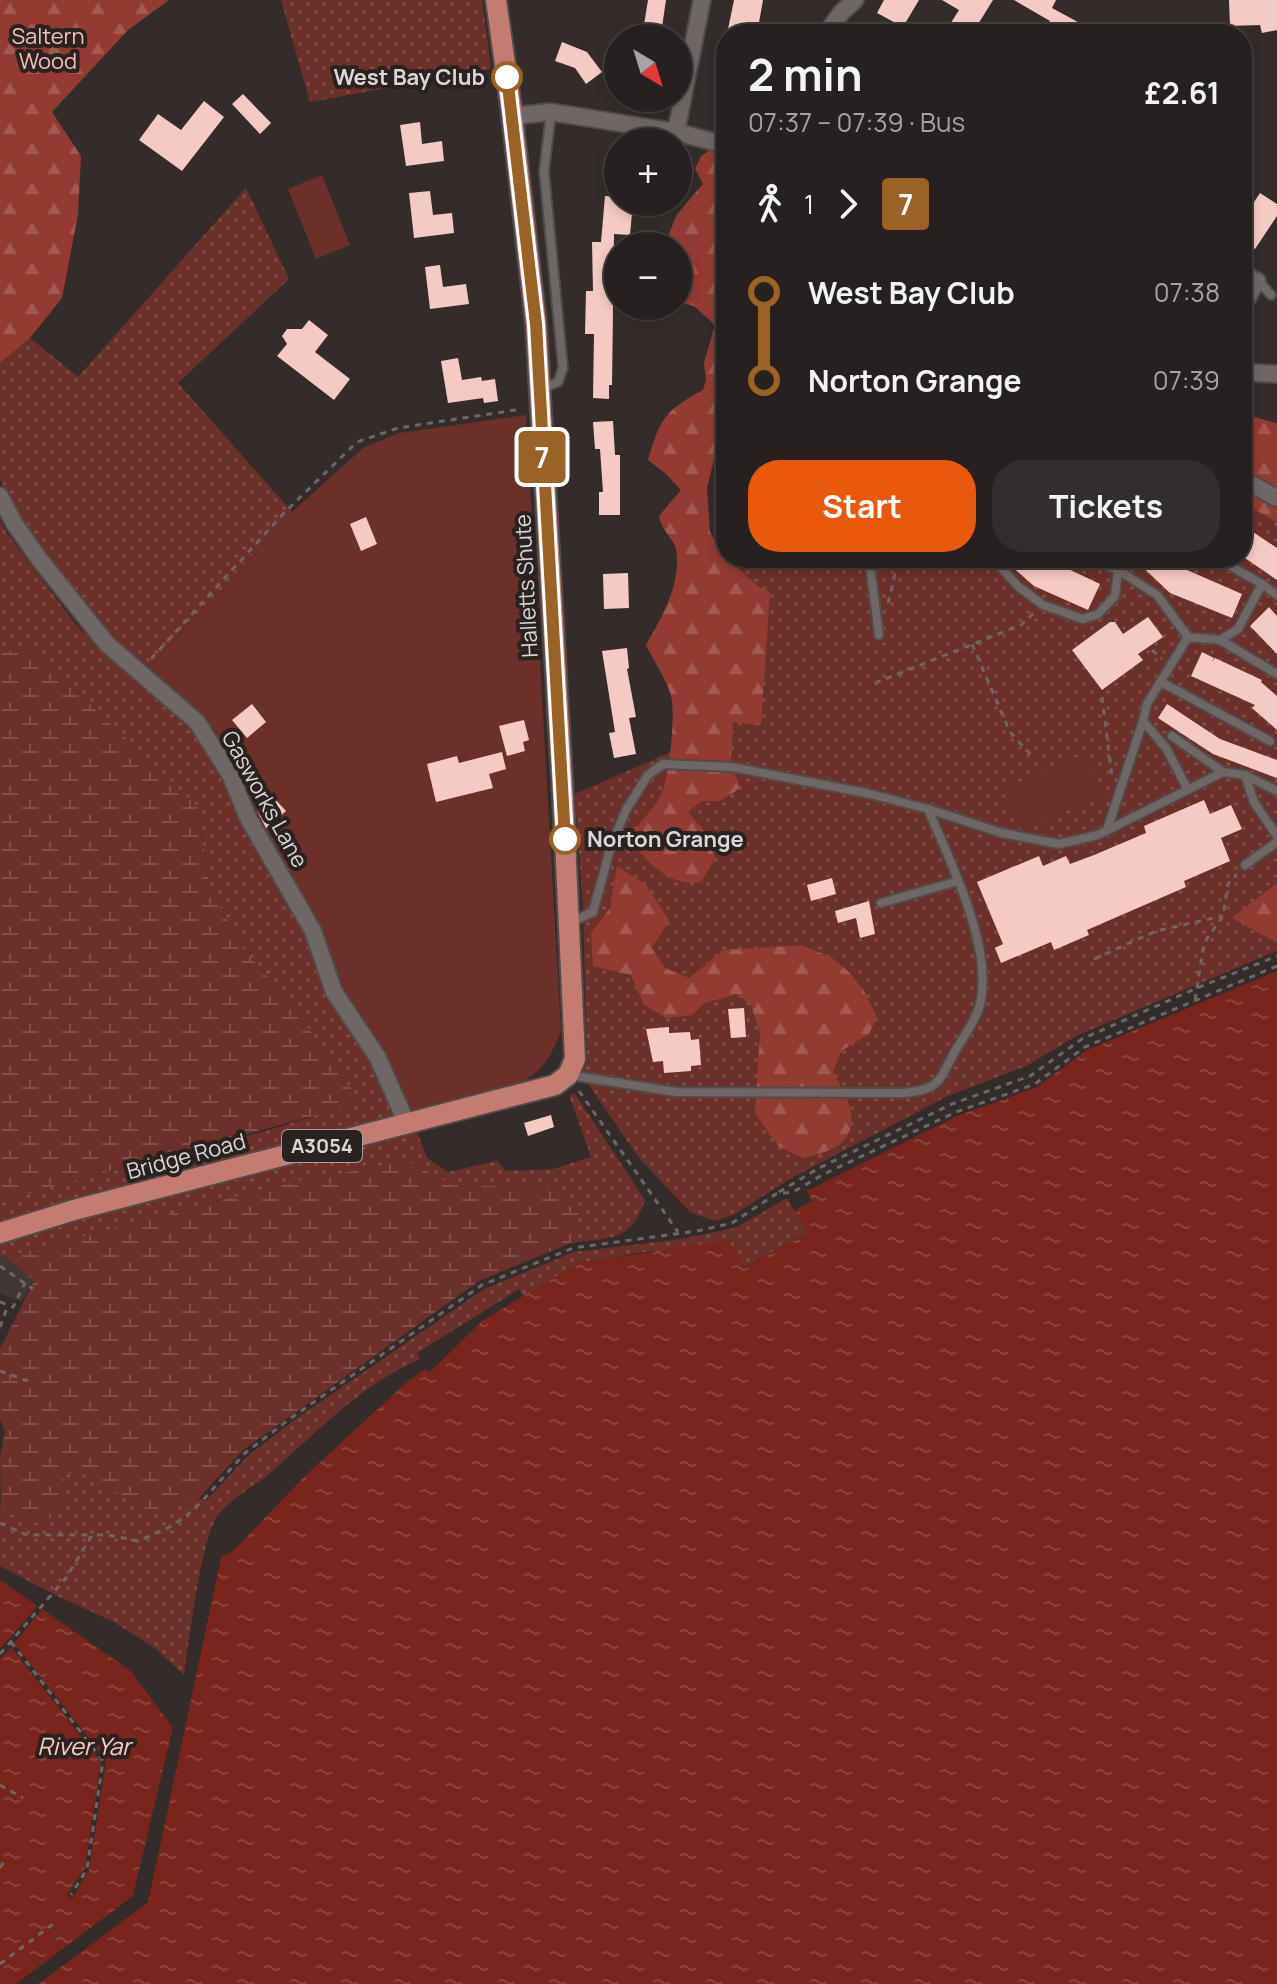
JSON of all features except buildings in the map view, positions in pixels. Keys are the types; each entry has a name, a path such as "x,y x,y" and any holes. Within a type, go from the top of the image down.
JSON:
{"main road":[{"name":"Halletts Shute","path":"496,0 536,324 575,1059 568,1075"},
{"name":"Bridge Road","path":"0,1233 74,1210 555,1085 568,1075"}],"street":[{"path":"677,128 702,0"},
{"path":"833,24 855,0"},
{"path":"512,116 551,112 651,128"},
{"path":"692,136 716,142"},
{"path":"1252,290 1257,281"},
{"path":"1252,373 1277,374"},
{"path":"1252,484 1277,498"},
{"name":"Gasworks Lane","path":"0,496 14,523 107,644 197,722 231,776 248,818 313,931 334,992 378,1058 407,1124"}],"lane":[{"path":"539,398 558,382 563,368 544,171 551,112"},
{"path":"1252,275 1271,295"},
{"path":"870,568 879,635"},
{"path":"1001,568 1019,587 1043,605 1083,619 1098,614 1115,596 1118,570"},
{"path":"1113,568 1157,595 1188,637 1220,640 1277,674"},
{"path":"1234,568 1277,595"},
{"path":"1220,640 1238,629 1262,584"},
{"path":"1107,831 1147,704 1188,637"},
{"path":"1161,682 1270,741"},
{"path":"1143,721 1166,748 1188,790"},
{"path":"1172,736 1223,772 1245,775 1277,791"},
{"path":"568,923 593,912 611,846 626,810 648,775 663,764 754,771 866,793 1002,833 1059,844 1107,831 1223,772"},
{"path":"1245,775 1254,802 1277,836"},
{"path":"568,1075 676,1092 903,1093 922,1092 937,1084 978,1010 984,980 969,908 928,809"},
{"path":"1245,865 1277,842"},
{"path":"881,903 958,881"}],"path":[{"path":"140,671 283,514 357,442 398,428 539,398"},
{"path":"887,605 895,574 901,568"},
{"path":"875,683 1021,625 1043,605"},
{"path":"972,644 1010,732 1031,755"},
{"path":"1102,697 1115,805"},
{"path":"1195,1000 1204,943 1223,916 1228,884 1245,865"},
{"path":"1094,959 1156,931 1223,916"},
{"path":"0,1523 27,1535 108,1535 138,1541 175,1523 203,1500 245,1453 482,1285 573,1248 732,1223 819,1168 952,1104 1030,1076 1082,1039 1277,956"},
{"path":"776,1194 793,1192 956,1112 1035,1084 1085,1047 1277,966"},
{"path":"568,1075 678,1233"},
{"path":"0,1266 33,1289"},
{"path":"0,1302 13,1307 25,1283"},
{"path":"0,1327 8,1305"},
{"path":"0,1371 28,1381"},
{"path":"0,1654 66,1578 92,1535"},
{"path":"11,1642 103,1761 87,1869 71,1895"},
{"path":"0,1785 23,1798"},
{"path":"0,1868 5,1860"},
{"path":"0,1964 53,1924"}],"shaded area":[{"path":"0,1254 34,1280 21,1302 0,1293"}],"green space":[{"name":"Saltern Wood","path":"0,0 169,0 128,30 52,112 81,156 78,214 62,298 30,338 0,363"},
{"path":"281,0 482,0 491,69 310,102"},
{"path":"716,146 716,452 707,488 710,532 716,543 716,568 738,568 759,587 770,592 761,725 733,722 731,762 740,788 720,801 702,801 688,812 705,832 715,858 701,882 690,883 662,872 631,842 636,829 664,787 672,731 671,696 646,645 669,599 676,574 676,549 659,516 681,490 648,460 665,418 679,404 703,390 706,380 704,363 715,325 692,306 692,232 670,232 676,216 692,216 692,197 703,184 695,169 701,156"},
{"path":"322,175 350,245 316,259 288,189"},
{"path":"246,188 289,279 178,383 292,512 148,669 113,640 46,555 20,519 0,479 0,363 30,338 78,377"},
{"path":"526,415 561,1031 546,1061 522,1082 412,1113 384,1055 339,989 253,816 225,752 203,716 148,669 292,512 363,448 399,433"},
{"path":"1252,416 1277,423 1277,522 1252,508"},
{"path":"1252,508 1277,522 1277,884 1233,918 1277,943 1277,951 1078,1035 1026,1066 948,1096 795,1176 733,1215 715,1221 691,1213 639,1158 580,1072 587,1058 583,908 575,794 714,733 730,568 1252,568"},
{"path":"0,520 77,626 189,726 209,756 225,781 241,824 306,935 326,993 372,1062 393,1117 0,1222 0,1203 360,1102 297,1013 239,943 210,888 197,806 34,651 0,650"},
{"path":"0,650 34,651 197,806 210,888 239,943 297,1013 361,1103 0,1203"},
{"path":"1085,753 1103,796 1021,831 1002,789"},
{"path":"617,866 646,885 669,920 652,948 665,968 689,978 724,950 801,945 831,957 863,989 877,1017 869,1034 841,1051 833,1072 847,1099 851,1118 851,1127 840,1144 803,1158 778,1146 755,1113 760,1033 751,1005 737,994 705,1003 692,1015 667,1018 644,1005 631,975 593,966 591,933 610,908"},
{"path":"1277,884 1277,943 1232,918"},
{"path":"575,1094 645,1200 633,1224 626,1231 608,1238 571,1243 581,1207 559,1188 454,1185 407,1161 288,1183 5,1257 0,1254 0,1242 77,1219 417,1132 427,1158 448,1172 497,1161 506,1171 553,1169 591,1157 569,1095"},
{"path":"407,1161 454,1185 559,1188 581,1207 571,1243 479,1281 243,1450 199,1498 154,1513 80,1473 67,1474 61,1486 62,1511 45,1521 24,1521 1,1507 0,1457 5,1432 0,1418 0,1349 34,1281 5,1257 288,1183"},
{"path":"787,1198 807,1233 743,1268 650,1251 578,1263 524,1297 519,1289 417,1353 420,1359 359,1395 218,1515 201,1566 184,1675 155,1648 112,1621 0,1566 0,1500 1,1507 62,1511 61,1486 66,1474 80,1472 154,1513 199,1498 205,1502 248,1456 293,1421 484,1289 574,1252 681,1239 735,1228"}],"water":[{"path":"1277,971 1277,1984 38,1984 148,1902 221,1557 234,1550 304,1477 408,1381 426,1369 429,1373 482,1321 578,1263 729,1240 744,1268 806,1234 795,1210 812,1201 807,1191 957,1116 1037,1087 1087,1050"},
{"name":"River Yar","path":"0,1580 131,1671 173,1728 133,1897 16,1984 0,1984"}],"pier":[{"path":"218,1554 221,1557 148,1902 34,1984 145,1900"},
{"path":"40,1603 45,1606 14,1643 106,1760 89,1870 72,1899 67,1895 85,1868 101,1762 11,1647 0,1659 0,1649"},
{"path":"174,1723 177,1729 136,1899 22,1984 16,1984 133,1896"}],"bus line":[{"name":"7","path":"507,77 536,324 565,839"}],"place":[{"name":"West Bay Club","path":"507,77"},
{"name":"Norton Grange","path":"565,839"}]}
